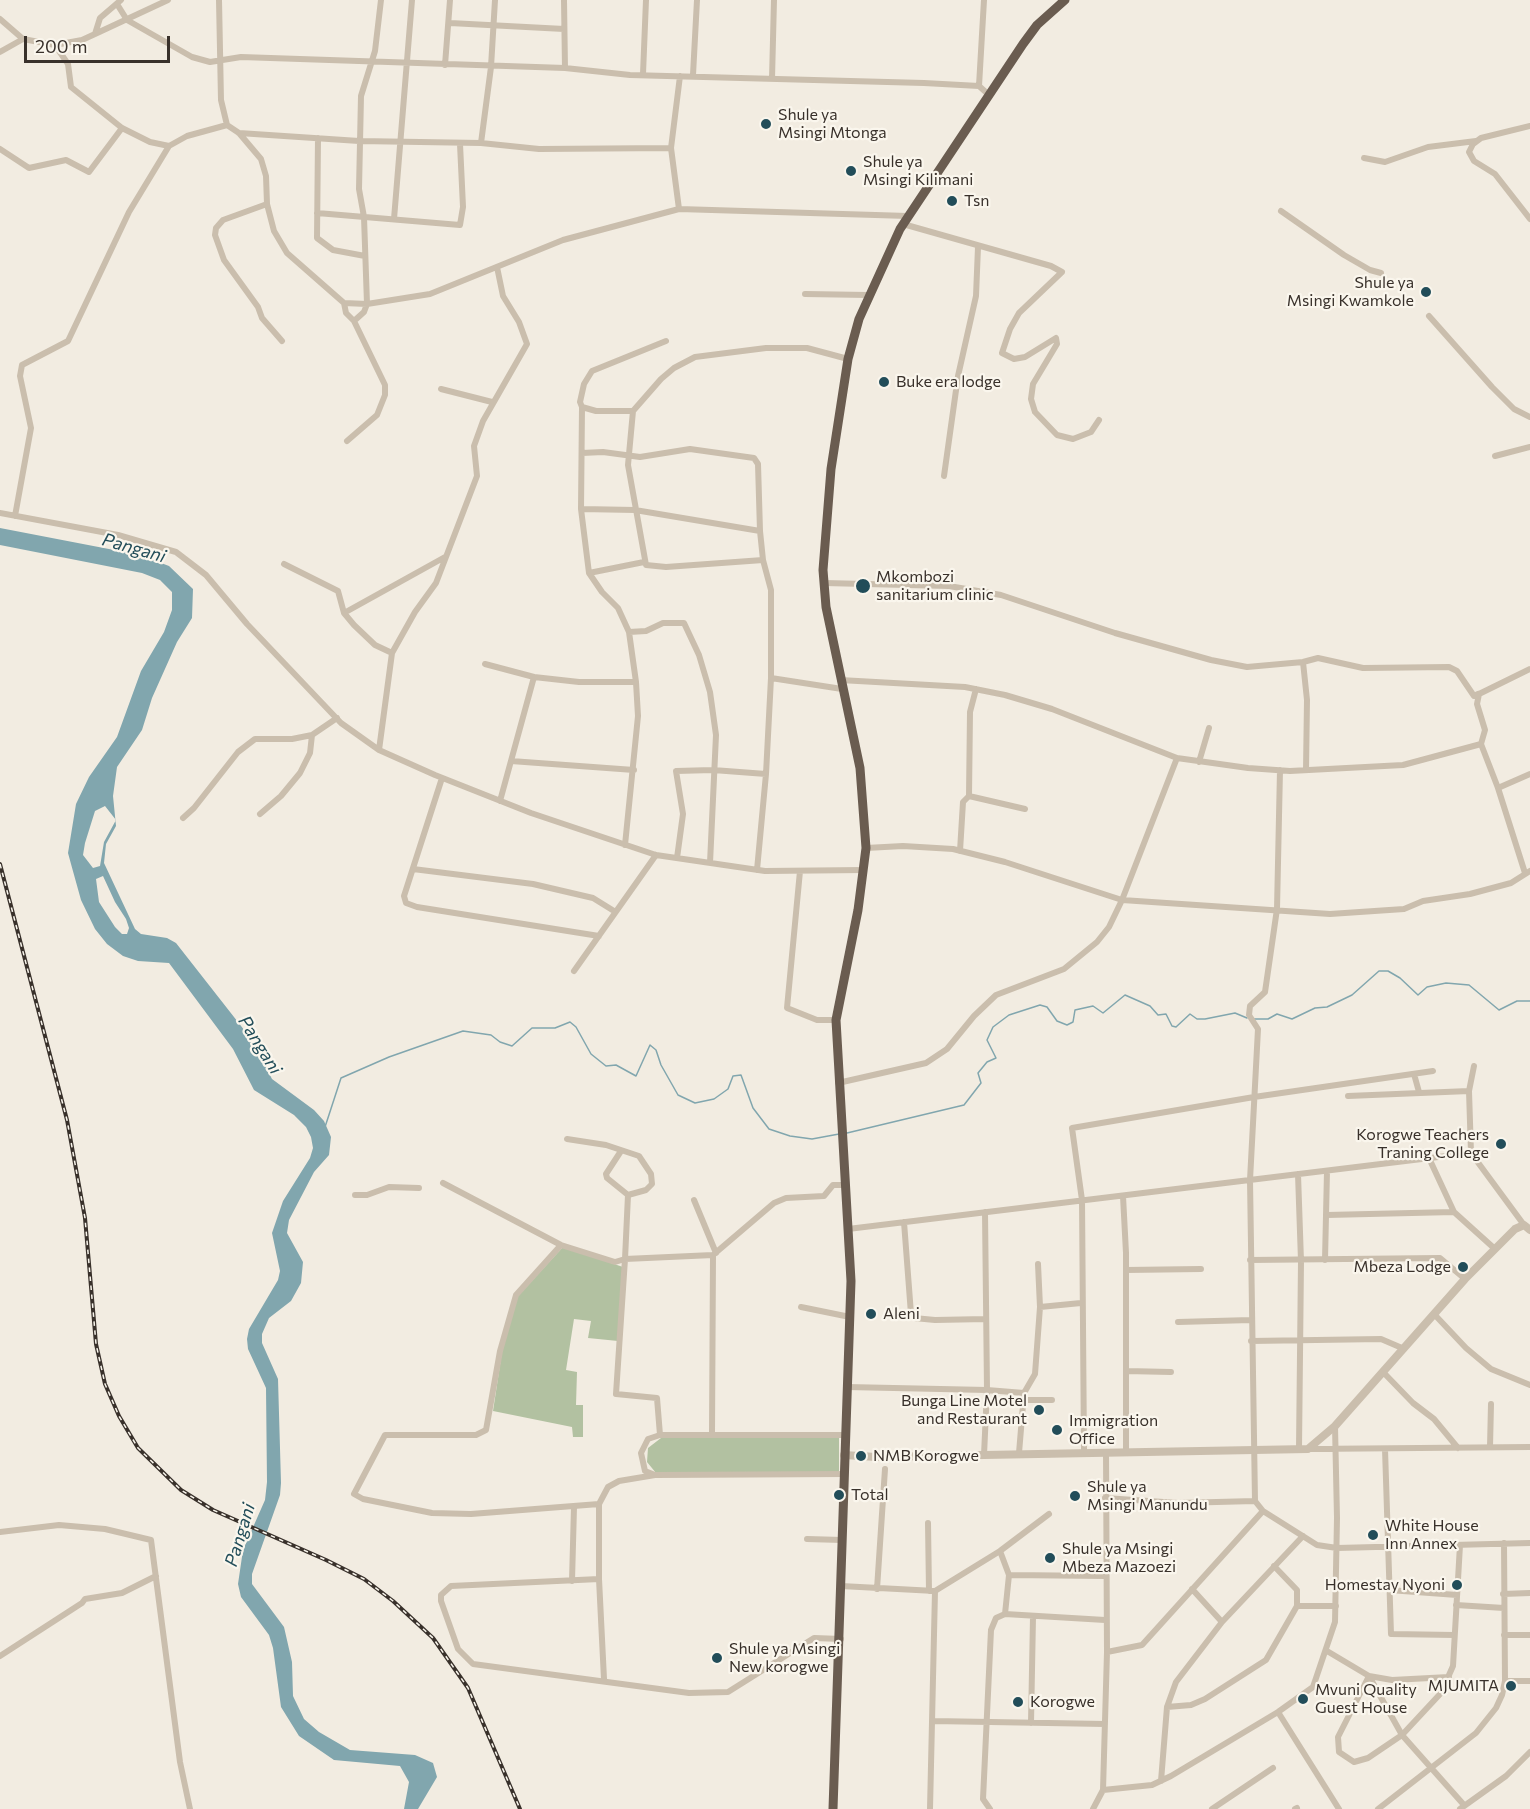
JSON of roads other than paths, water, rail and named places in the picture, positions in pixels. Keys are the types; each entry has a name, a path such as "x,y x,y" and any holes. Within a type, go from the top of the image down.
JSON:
{"highway":[{"path":"833,1809 851,1281 836,1020 865,870 866,848 860,768 826,606 824,583 831,469 848,359 868,295 906,220 989,95 1037,25 1065,0"}],"street":[{"path":"0,20 23,39 55,45 82,40 168,0"},
{"path":"219,0 221,100 227,125 240,133 261,159 266,176 267,204 274,231 287,253 344,303 346,313 354,321 385,384 385,395 377,415 347,441"},
{"path":"354,321 364,312 367,304 364,217 359,189 361,96 372,62 381,0"},
{"path":"394,219 412,0"},
{"path":"445,65 450,0"},
{"path":"480,143 491,67 495,0"},
{"path":"564,0 565,68"},
{"path":"643,74 646,0"},
{"path":"693,75 697,0"},
{"path":"772,79 774,0"},
{"path":"979,86 984,0"},
{"path":"95,34 100,18 119,2 126,20 192,57 210,62 241,57 565,68 630,75 693,75 979,86 989,95"},
{"path":"450,23 564,29"},
{"path":"0,52 23,39"},
{"path":"55,45 68,64 70,87 122,128 150,142 169,146"},
{"path":"679,209 671,148 680,76"},
{"path":"15,516 31,428 20,369 22,365 68,341 129,212 169,146 187,136 227,125"},
{"path":"1364,158 1385,162 1428,147 1477,141 1530,126"},
{"path":"0,149 29,168 66,160 89,172 122,128"},
{"path":"240,133 359,141 480,143 539,149 671,148"},
{"path":"318,138 317,238 320,243 333,250 365,256"},
{"path":"1477,141 1470,148 1470,158 1494,174 1530,219"},
{"path":"316,213 460,225 462,190 460,144"},
{"path":"267,204 223,220 216,228 215,235 224,260 258,306 262,318 282,341"},
{"path":"344,303 367,304 430,294 563,240 679,209 906,220 978,247 1051,266 1062,272 1019,313 1010,329 1002,353 1014,359 1026,357 1056,338 1059,340 1032,384 1031,399 1035,412 1057,435 1073,439 1091,432 1099,420"},
{"path":"1281,211 1344,255 1370,270 1381,273"},
{"path":"944,476 958,376 976,296 978,247"},
{"path":"379,750 392,653 415,612 436,583 477,476 474,446 492,402 527,344 519,322 503,296 497,267"},
{"path":"805,294 868,295"},
{"path":"1429,316 1514,409 1530,417"},
{"path":"625,845 638,716 636,682 629,632 618,608 602,592 589,573 581,508 582,407 580,402 584,384 592,371 666,341"},
{"path":"763,560 666,567 646,565 627,456 633,434 633,411 661,379 674,368 695,357 766,348 807,348 848,359"},
{"path":"441,390 492,402"},
{"path":"582,407 596,411 633,411"},
{"path":"1495,456 1530,447"},
{"path":"582,453 640,457 690,449 754,458 758,464 760,531 763,560 771,590 771,678 766,774 757,870"},
{"path":"581,508 636,510 760,531"},
{"path":"0,513 118,535 176,552 206,574 248,624 337,718 379,750 442,778 500,801 656,855 757,870 865,870"},
{"path":"344,613 445,557"},
{"path":"589,573 644,562"},
{"path":"284,564 338,591 344,613 375,645 392,653"},
{"path":"824,583 949,586 1001,595 1115,633 1211,660 1247,667 1303,662 1318,658 1363,668 1449,667 1457,671 1474,696 1530,669"},
{"path":"629,632 646,631 663,623 684,623 699,656 710,692 716,735 710,863"},
{"path":"1303,662 1307,700 1306,770"},
{"path":"485,663 534,677 579,682 636,682"},
{"path":"500,801 534,677"},
{"path":"771,678 841,684 976,689 1052,709 1177,758 1280,770 1403,765 1481,744"},
{"path":"960,851 963,802 969,796 970,712 976,689"},
{"path":"866,848 903,846 960,851 1005,862 1122,900 1330,914 1404,909 1423,901 1470,894 1511,883 1527,872 1481,744 1485,730 1477,704 1479,694"},
{"path":"183,818 194,808 238,752 255,739 292,739 312,735 337,718"},
{"path":"1199,762 1209,728"},
{"path":"260,814 281,796 300,773 310,753 312,735"},
{"path":"838,1083 926,1063 947,1049 974,1016 996,995 1064,969 1097,942 1109,927 1122,900 1177,758"},
{"path":"511,761 634,771"},
{"path":"677,858 682,814 676,771 713,770 766,774"},
{"path":"1280,770 1277,909 1265,992 1250,1006 1249,1015 1258,1029 1250,1180 1255,1501 1263,1511 1317,1545 1337,1548 1530,1543"},
{"path":"1498,788 1530,774"},
{"path":"442,778 404,896 406,903 417,907 598,936"},
{"path":"969,796 1025,809"},
{"path":"574,971 614,911 656,855"},
{"path":"413,869 533,884 593,898 614,911"},
{"path":"800,871 787,1008 817,1020 836,1020"},
{"path":"1474,1066 1469,1091 1471,1153 1527,1228"},
{"path":"1084,1451 1082,1200 1072,1128 1254,1097 1433,1071"},
{"path":"1414,1074 1419,1092"},
{"path":"1348,1096 1469,1091"},
{"path":"567,1139 606,1144 639,1156 651,1174 652,1184 646,1190 628,1195"},
{"path":"621,1151 606,1174 611,1183 628,1195"},
{"path":"848,1229 1327,1171 1428,1156 1471,1153"},
{"path":"1428,1156 1454,1212 1495,1249"},
{"path":"1325,1260 1327,1171"},
{"path":"1298,1174 1304,1449"},
{"path":"443,1184 561,1245 615,1262 625,1259 715,1254 774,1203 786,1198 824,1196 833,1185 845,1185"},
{"path":"355,1195 366,1195 389,1188 419,1188"},
{"path":"628,1195 616,1394 657,1398 660,1435"},
{"path":"1123,1196 1126,1270 1126,1452"},
{"path":"694,1200 715,1254 712,1434"},
{"path":"984,1455 987,1390 985,1212"},
{"path":"1327,1215 1454,1212"},
{"path":"904,1222 911,1314 914,1318 986,1319"},
{"path":"1304,1449 1335,1426 1465,1279 1515,1229 1527,1228"},
{"path":"561,1245 516,1295 500,1351 486,1430 476,1435 385,1435 354,1494 363,1499 432,1513 471,1514 599,1504"},
{"path":"1250,1260 1440,1258 1465,1279"},
{"path":"1019,1453 1024,1397 1035,1374 1040,1307 1038,1264"},
{"path":"1126,1270 1201,1269"},
{"path":"1040,1307 1082,1303"},
{"path":"801,1307 850,1317"},
{"path":"1434,1314 1466,1348 1491,1369 1530,1385"},
{"path":"1178,1322 1251,1320"},
{"path":"1251,1341 1381,1339 1402,1348"},
{"path":"1126,1371 1172,1372"},
{"path":"1383,1372 1413,1403 1434,1419 1458,1448"},
{"path":"847,1387 987,1390 1052,1400"},
{"path":"1490,1448 1491,1404"},
{"path":"1103,1790 1134,1789 1161,1781 1278,1712 1313,1687 1335,1622 1337,1548 1335,1426"},
{"path":"655,1475 645,1471 641,1453 648,1439 660,1435 844,1435"},
{"path":"844,1455 1530,1447"},
{"path":"1385,1449 1391,1634 1454,1635"},
{"path":"1098,1807 1103,1790 1107,1652 1105,1620 1106,1452"},
{"path":"877,1589 885,1469"},
{"path":"603,1679 599,1504 608,1487 620,1481 655,1475 844,1474"},
{"path":"1105,1498 1178,1503 1255,1501"},
{"path":"572,1581 574,1507"},
{"path":"1107,1652 1142,1645 1263,1511"},
{"path":"841,1586 932,1591 1000,1551 1049,1514"},
{"path":"928,1523 932,1591 933,1721 930,1809"},
{"path":"0,1532 59,1525 105,1529 151,1540 180,1762 190,1809"},
{"path":"1161,1781 1167,1707 1176,1682 1222,1622 1303,1536"},
{"path":"807,1539 842,1540"},
{"path":"1378,1809 1476,1733 1496,1708 1505,1682 1504,1543"},
{"path":"1369,1676 1338,1737 1339,1752 1354,1762 1368,1758 1402,1735 1441,1693 1449,1677 1453,1666 1460,1545"},
{"path":"1000,1551 1009,1575 1005,1614"},
{"path":"1167,1707 1191,1705 1205,1699 1266,1660 1297,1606 1297,1590 1274,1566"},
{"path":"1009,1575 1105,1576"},
{"path":"0,1656 85,1599 122,1593 156,1576"},
{"path":"599,1579 451,1586 441,1595 441,1601 458,1649 473,1664 603,1679 689,1693 728,1692 814,1638 840,1639"},
{"path":"1192,1589 1222,1622"},
{"path":"1389,1590 1457,1595"},
{"path":"1503,1594 1530,1593"},
{"path":"1456,1605 1503,1608"},
{"path":"1297,1606 1336,1606"},
{"path":"990,1809 983,1799 991,1630 996,1618 1005,1614 1105,1620"},
{"path":"1031,1724 1033,1617"},
{"path":"1504,1635 1530,1635"},
{"path":"1327,1651 1369,1676 1392,1680 1449,1677"},
{"path":"1369,1676 1402,1735 1462,1807 1506,1776 1530,1752"},
{"path":"1505,1682 1530,1681"},
{"path":"1278,1712 1338,1809"},
{"path":"933,1721 1105,1724"},
{"path":"1212,1809 1273,1768"}],"water":[{"path":"0,528 140,555 169,566 193,589 192,618 177,642 152,698 142,730 117,767 113,796 115,819 105,806 95,811 83,855 93,868 100,866 104,842 115,821 116,826 106,844 104,863 135,929 141,934 167,938 176,943 252,1040 272,1079 314,1110 324,1121 331,1137 329,1155 314,1172 289,1220 287,1233 303,1262 301,1283 291,1301 269,1318 262,1334 262,1343 278,1379 281,1483 280,1495 252,1574 252,1584 284,1627 292,1662 293,1696 304,1719 319,1732 350,1750 415,1755 433,1763 437,1777 418,1809 404,1809 409,1782 400,1766 334,1760 299,1736 281,1707 273,1648 269,1635 241,1597 238,1584 243,1550 265,1500 267,1482 266,1388 248,1349 247,1339 249,1329 278,1280 280,1271 272,1233 283,1201 310,1158 313,1148 311,1137 306,1127 294,1115 254,1090 233,1049 169,963 138,961 123,956 107,944 95,929 81,900 68,853 76,804 89,777 117,737 141,671 164,632 172,610 172,592 160,580 142,573 0,545","holes":["103,876 126,919 129,928 127,934 122,934 115,927 99,902 96,879"]}],"waterway":[{"path":"1254,1019 1268,1019 1277,1014 1292,1019 1315,1008 1327,1007 1352,995 1379,971 1388,971 1400,978 1418,995 1427,987 1446,983 1469,985 1499,1010 1517,1001 1530,1001"},
{"path":"847,1133 964,1105 981,1083 978,1073 987,1062 996,1058 987,1040 993,1027 1009,1015 1040,1005 1047,1007 1057,1021 1067,1025 1073,1022 1075,1010 1093,1006 1103,1013 1125,995 1150,1006 1158,1015 1166,1014 1172,1026 1176,1027 1190,1014 1197,1019 1235,1013 1247,1018"},
{"path":"325,1127 341,1078 389,1057 463,1031 491,1035 500,1042 512,1046 532,1028 555,1028 570,1022 576,1027 591,1054 606,1066 616,1065 636,1076 650,1045 656,1050 661,1065 678,1095 695,1103 714,1099 728,1089 733,1076 741,1075 753,1108 769,1129 790,1136 812,1139 839,1134"}],"railway":[{"path":"0,864 67,1120 85,1218 96,1344 105,1384 119,1416 138,1448 181,1490 213,1510 364,1579 393,1601 433,1638 468,1688 520,1809"}],"place":[{"name":"Shule ya Msingi Mtonga","path":"766,124"},
{"name":"Shule ya Msingi Kilimani","path":"851,171"},
{"name":"Tsn","path":"952,201"},
{"name":"Shule ya Msingi Kwamkole","path":"1426,292"},
{"name":"Buke era lodge","path":"884,382"},
{"name":"Mkombozi sanitarium clinic","path":"863,586"},
{"name":"Korogwe Teachers Traning College","path":"1501,1144"},
{"name":"Mbeza Lodge","path":"1463,1267"},
{"name":"Aleni","path":"871,1314"},
{"name":"Bunga Line Motel and Restaurant","path":"1039,1410"},
{"name":"Immigration Office","path":"1057,1430"},
{"name":"NMB Korogwe","path":"861,1456"},
{"name":"Total","path":"839,1495"},
{"name":"Shule ya Msingi Manundu","path":"1075,1496"},
{"name":"White House Inn Annex","path":"1373,1535"},
{"name":"Shule ya Msingi Mbeza Mazoezi","path":"1050,1558"},
{"name":"Homestay Nyoni","path":"1457,1585"},
{"name":"Shule ya Msingi New korogwe","path":"717,1658"},
{"name":"MJUMITA","path":"1511,1686"},
{"name":"Mvuni Quality Guest House","path":"1303,1699"},
{"name":"Korogwe","path":"1018,1702"}],"water label":[{"name":"Pangani","path":"134,548"},
{"name":"Pangani","path":"260,1045"},
{"name":"Pangani","path":"240,1535"}]}
